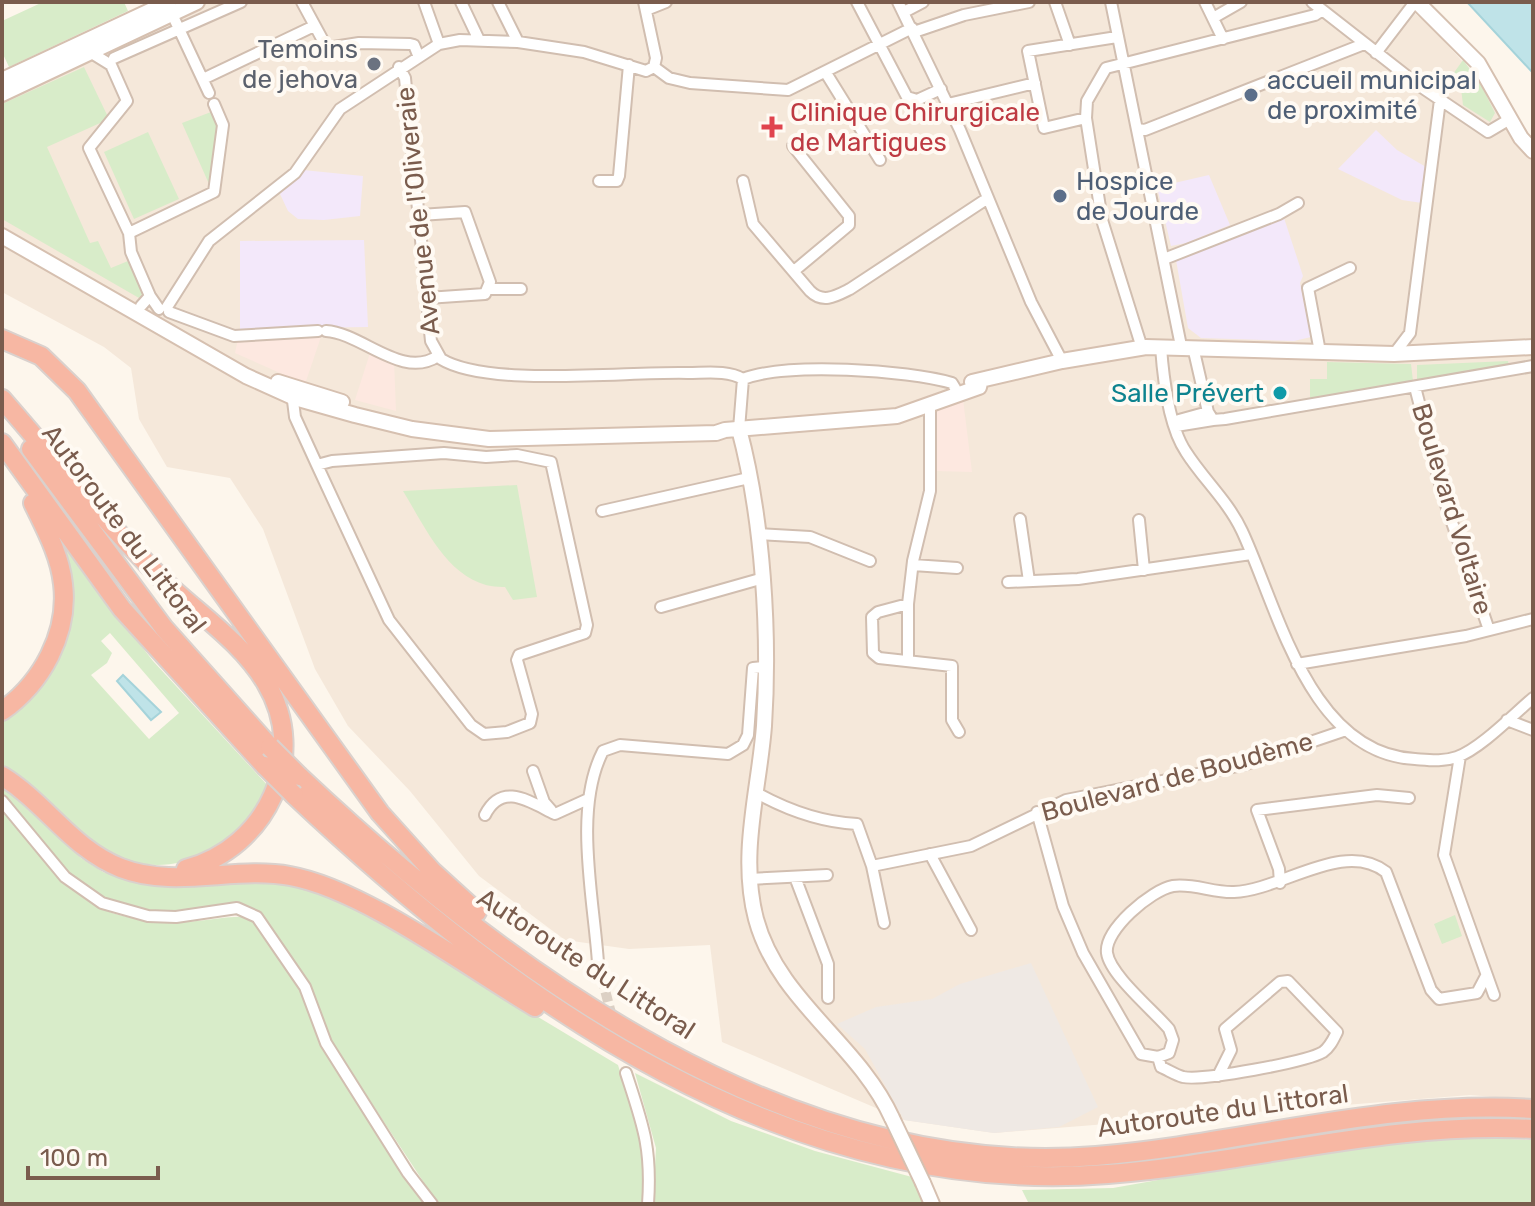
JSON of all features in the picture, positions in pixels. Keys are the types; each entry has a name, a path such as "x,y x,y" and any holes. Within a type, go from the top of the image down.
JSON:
{"highway":[{"path":"2,339 41,356 77,391 380,813 408,846 490,923 635,1033"},
{"path":"5,407 135,551 249,659 267,684 281,719 284,752 276,791 255,827 230,849 199,865 157,872 127,868 98,857"},
{"name":"Autoroute du Littoral","path":"5,407 164,628 299,776 367,838 459,913 538,970 635,1033 706,1072 790,1108 878,1135 971,1153 1091,1156 1171,1149 1424,1109 1533,1109"},
{"path":"2,443 18,467 56,553 63,602 58,636 43,669 23,694 2,711"},
{"name":"Autoroute du Littoral","path":"18,467 122,609 265,766 392,884 497,967 582,1025 670,1077 750,1115 835,1145 926,1166 997,1173 1106,1174 1415,1130 1474,1127 1533,1129"},
{"path":"2,776 21,789 77,843 121,868 151,875 281,874 326,887 366,905 547,1014 670,1077"}],"main road":[{"path":"2,80 171,8 197,2"},
{"path":"1416,2 1478,63 1510,119 1533,151"},
{"path":"2,94 113,41 171,8"},
{"path":"2,224 146,301 236,371 295,398 412,429 489,439 718,433 897,416 956,392 976,380 980,383 1062,361 1142,348 1394,354 1530,345"},
{"path":"2,236 162,315 239,363 286,385 376,414 453,431 541,435 714,426 745,429"},
{"path":"745,429 745,455 757,534 764,667 763,729 749,879 757,922 772,960 787,986 835,1036 890,1113 932,1204"},
{"path":"745,429 745,455"}],"street":[{"path":"112,62 241,2"},
{"path":"302,2 327,48 401,43 414,45 418,55"},
{"path":"424,2 439,44"},
{"path":"461,2 479,40"},
{"path":"498,2 518,42"},
{"path":"654,67 656,58 645,6 666,2"},
{"path":"857,2 909,99 917,100 941,89"},
{"path":"923,2 901,7 948,104 1031,302 1062,361"},
{"path":"654,67 669,78 690,83 788,90 913,30 964,15 1029,2"},
{"path":"1055,2 1070,45"},
{"path":"1111,2 1164,259 1187,347 1210,416"},
{"path":"1205,2 1223,39"},
{"path":"1213,18 1241,2"},
{"path":"1312,2 1376,53 1488,132 1510,119"},
{"path":"1376,53 1416,2"},
{"path":"129,233 214,192 223,125 171,8"},
{"path":"1142,348 1102,220 1086,118 1087,101 1103,71 1321,11"},
{"path":"203,79 314,26"},
{"path":"1086,118 1044,128 1028,51 1117,37"},
{"path":"654,67 646,71 518,42 479,40 439,44 399,67 340,109 295,173 209,241 162,315 234,336 322,331 387,355 422,363 438,356 447,363 478,371 553,375 645,372 729,374 743,379 771,371 866,372 938,379 952,383 956,392"},
{"path":"113,41 112,62 127,101 89,148 129,233 131,252 146,301"},
{"path":"1137,129 1145,130 1197,111 1364,44"},
{"path":"90,52 112,62"},
{"path":"599,181 617,181 619,176 629,65"},
{"name":"Avenue de l'Oliveraie","path":"399,67 405,78 431,341 438,356"},
{"path":"826,73 880,160"},
{"path":"948,104 1035,83"},
{"path":"1394,354 1410,333 1440,100"},
{"path":"793,146 849,216 849,225 794,271"},
{"path":"743,181 753,224 815,295 835,297 988,198"},
{"path":"1164,259 1279,214 1298,203"},
{"path":"420,215 465,212 490,289"},
{"path":"1320,352 1308,288 1311,283 1350,268"},
{"path":"427,298 485,294 490,289 521,289"},
{"path":"1410,333 1424,353"},
{"path":"1176,424 1530,366 1530,345"},
{"path":"1161,347 1163,375 1186,453 1232,510 1297,664 1315,694 1346,730 1367,746 1395,758 1442,760 1460,756 1533,698"},
{"path":"743,379 741,406 745,429"},
{"path":"286,385 295,398 295,417 317,465 389,620 471,725 484,734 507,732 530,723 532,714 517,660 519,655 585,633 586,629 551,462 547,459 444,453 332,461 317,465"},
{"name":"Boulevard Voltaire","path":"1415,387 1444,499 1489,630"},
{"path":"908,659 908,604 913,565 930,491 929,402"},
{"path":"741,406 745,429"},
{"path":"602,511 749,478"},
{"path":"1020,519 1029,581"},
{"path":"1139,520 1144,570"},
{"path":"757,534 810,537 870,561"},
{"path":"1008,582 1144,570 1251,554"},
{"path":"913,565 957,568"},
{"path":"661,607 760,579"},
{"path":"908,604 875,614 871,644 873,653 879,658 952,666 952,720 959,732"},
{"path":"1297,664 1489,630 1533,619"},
{"path":"598,963 590,887 588,799 603,751 620,745 728,754 743,745 748,735 753,668 764,667"},
{"path":"1507,720 1533,730"},
{"name":"Boulevard de Boudème","path":"872,866 971,846 1066,800 1243,765 1346,730"},
{"path":"1460,756 1444,855 1494,995"},
{"path":"533,771 544,802 553,811"},
{"path":"755,792 797,813 834,823 857,824 872,866 884,923"},
{"path":"1280,883 1279,869 1257,810 1377,795 1409,798"},
{"path":"485,815 492,800 499,796 518,797 555,814 574,808 588,799"},
{"path":"2,801 65,877 102,903 148,916 176,917 237,908 257,917 305,987 326,1043 408,1173 432,1204"},
{"path":"1037,812 1063,906 1083,953 1141,1054 1158,1057 1169,1053 1172,1046 1169,1029 1119,975 1107,954 1109,938 1129,913 1172,886 1233,893 1280,883 1332,862 1352,859 1375,864 1386,872 1431,990 1439,999 1477,993 1486,976"},
{"path":"930,854 971,930"},
{"path":"749,879 827,875"},
{"path":"795,877 828,964 828,998"},
{"path":"1158,1057 1161,1067 1182,1077 1218,1076 1306,1059 1330,1047 1337,1032 1301,991 1288,981 1280,982 1225,1029 1231,1050 1218,1076"},
{"path":"626,1073 647,1135 651,1163 648,1204"}],"shaded area":[{"path":"202,2 1401,2 1429,25 1533,138 1533,1100 1470,1095 994,1133 904,1120 722,1042 710,945 629,949 565,940 479,876 410,791 348,726 315,669 263,529 230,478 167,467 139,419 131,368 104,347 2,292 2,99"},
{"path":"1376,130 1397,150 1426,167 1422,203 1402,200 1338,169"},
{"path":"303,170 363,176 360,216 298,219 288,211 280,194"},
{"path":"1209,175 1230,225 1171,246 1157,187"},
{"path":"1284,218 1303,276 1300,283 1311,337 1294,341 1201,338 1188,328 1176,260"},
{"path":"364,240 368,327 240,329 240,241"},
{"path":"322,334 305,384 235,353 238,339"},
{"path":"370,353 394,360 396,411 355,400"},
{"path":"963,399 972,472 936,471 937,409"},
{"path":"1031,963 1098,1107 1059,1127 994,1133 904,1120 865,1049 837,1024 876,1007 932,999 960,984"}],"green space":[{"path":"43,2 124,2 128,11 9,67 2,52 2,21"},
{"path":"1463,60 1479,81 1495,113 1490,122 1463,105 1460,80 1453,74"},
{"path":"84,67 109,119 47,147 90,243 98,241 111,268 128,261 143,293 139,298 2,219 2,104"},
{"path":"211,112 218,125 209,184 182,123"},
{"path":"148,132 179,199 134,219 104,152"},
{"path":"1508,361 1509,365 1417,381 1417,365"},
{"path":"1327,362 1411,364 1413,381 1310,399 1310,379 1327,379"},
{"path":"517,485 537,597 513,600 505,587 486,585 456,568 432,539 403,491"},
{"path":"62,544 153,661 270,788 253,818 237,834 208,852 177,863 148,864 121,858 71,830 2,770 2,718 54,661","holes":["110,633 179,713 149,739 91,675 107,663 112,653 101,641"]},
{"path":"2,786 81,858 103,872 127,879 243,877 313,888 370,916 618,1065 640,1147 642,1201 639,1204 438,1204 326,1034 303,974 263,919 249,907 237,905 158,913 122,906 88,892 69,876 2,797"},
{"path":"2,806 74,890 91,903 113,913 141,920 178,922 252,917 296,976 321,1041 426,1204 2,1204"},
{"path":"1455,915 1462,936 1442,944 1434,924"},
{"path":"635,1073 731,1121 815,1151 912,1177 923,1204 653,1204 656,1148"},
{"path":"1464,1137 1533,1140 1533,1204 1029,1204 1022,1190 1113,1188 1366,1143"}],"water":[{"path":"1467,2 1533,2 1533,73"},
{"path":"123,675 161,712 151,720 117,681"}],"tunnel":[{"path":"598,963 612,1017"}],"place":[{"name":"Temoins de jehova","path":"374,64"},
{"name":"accueil municipal de proximité","path":"1251,95"},
{"name":"Clinique Chirurgicale de Martigues","path":"772,127"},
{"name":"Hospice de Jourde","path":"1060,196"},
{"name":"Salle Prévert","path":"1280,393"}]}
